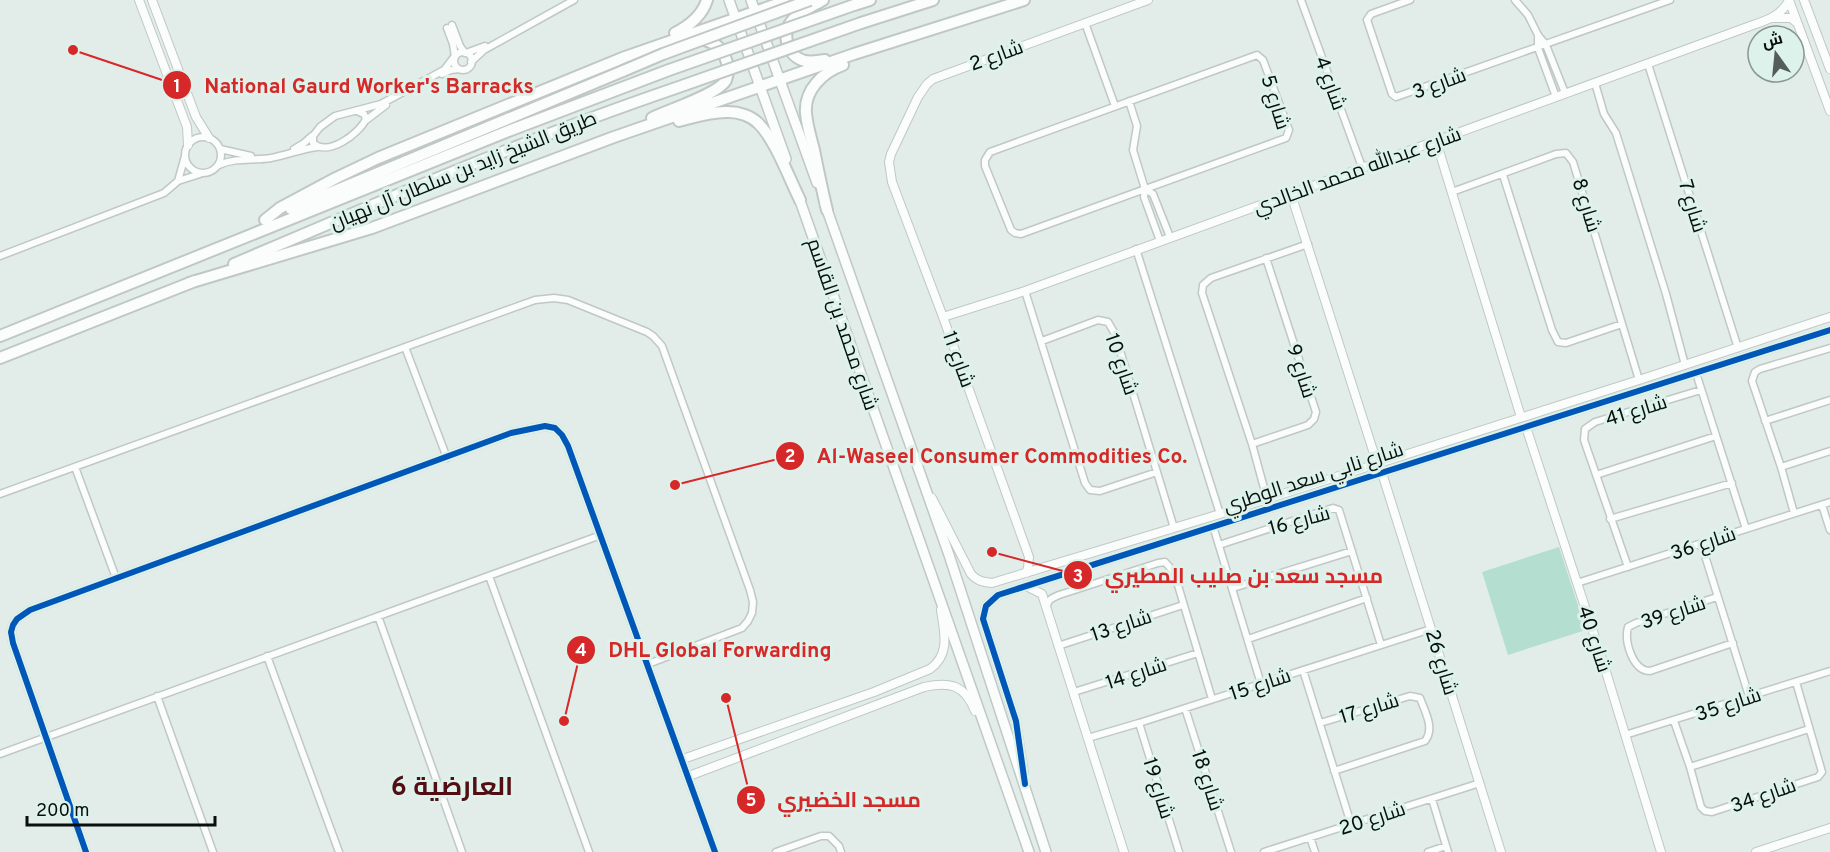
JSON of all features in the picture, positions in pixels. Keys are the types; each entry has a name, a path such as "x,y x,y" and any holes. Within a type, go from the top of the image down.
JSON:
{"highway":[{"path":"625,57 684,29 700,14 707,0"},
{"path":"239,240 280,208 364,164 625,57 789,0"},
{"path":"265,220 663,54 810,0"},
{"path":"823,0 791,21 786,41 791,51 796,57 805,61 819,61 854,54"},
{"name":"طريق الشيخ زايد بن سلطان آل نهيان","path":"0,336 522,126 669,70 870,0"},
{"name":"طريق الشيخ زايد بن سلطان آل نهيان","path":"0,358 189,283 524,143 861,22 933,0"},
{"path":"189,283 372,228 614,137 854,54 1024,0"},
{"path":"827,210 806,114 808,98 812,90 822,77 840,66 951,23"},
{"path":"614,137 709,93 726,80 728,71 725,56 713,42 692,38 674,39"},
{"path":"614,137 718,112 749,116 758,122 768,134 800,200"}],"main road":[{"name":"شارع محمد بن القاسم","path":"729,0 1028,852"},
{"name":"شارع محمد بن القاسم","path":"751,0 921,477 1046,852"}],"street":[{"path":"0,256 157,198 178,181 189,145 187,127 140,0"},
{"path":"152,0 196,117 209,138 218,144 221,160 219,165"},
{"path":"220,149 243,155 274,154 300,146 330,119 340,114 377,106 444,69 461,52 466,53 483,48 566,0"},
{"path":"178,181 211,172 219,165 233,160 274,158 343,142 379,109 448,71 467,69 484,50 574,0"},
{"name":"شارع 2","path":"889,162 918,97 933,79 1148,0"},
{"name":"شارع 4","path":"1301,0 1362,167"},
{"name":"شارع 3","path":"1410,0 1371,14 1367,20 1392,94 1396,98 1670,0"},
{"path":"1515,0 1528,15 1546,45 1565,93"},
{"path":"1789,0 1830,111"},
{"name":"شارع عبدالله محمد الخالدي","path":"943,317 1025,291 1769,19 1782,11 1789,0"},
{"path":"1804,0 1830,69"},
{"name":"شارع عبدالله محمد الخالدي","path":"1769,19 1785,17 1797,23"},
{"path":"1084,23 1114,106"},
{"path":"459,69 454,63 450,26 471,62"},
{"path":"1538,35 1538,48 1556,97"},
{"name":"شارع 5","path":"1257,55 1263,60 1289,134 1284,139 1145,189 1018,234 1013,232 986,166 986,156 993,151 1129,101 1257,55"},
{"name":"شارع 7","path":"1648,64 1738,348"},
{"path":"1595,83 1604,114 1616,133 1666,294 1685,365"},
{"path":"1129,101 1137,126 1132,150 1145,189 1144,197 1160,241"},
{"path":"357,111 364,114 365,122"},
{"path":"313,136 313,143 319,147"},
{"path":"189,145 198,138 209,138"},
{"path":"1436,141 1521,417"},
{"name":"شارع 8","path":"1452,192 1556,154 1566,153 1569,156 1574,162 1639,380"},
{"path":"185,156 188,166 201,173"},
{"name":"شارع 11","path":"889,162 892,182 1029,557"},
{"path":"1503,175 1552,330 1558,342 1566,343 1622,324"},
{"path":"1145,189 1153,194 1170,237"},
{"path":"1291,194 1377,463"},
{"path":"1267,499 1252,444 1202,293 1203,285 1210,278 1308,244"},
{"path":"1136,249 1220,514"},
{"name":"شارع 9","path":"1252,444 1308,425 1314,419 1316,412 1266,258"},
{"path":"1025,291 1085,483 1090,490 1100,491 1157,472"},
{"path":"0,494 536,300 554,298 568,300 647,332 662,346 723,512 753,602 752,614 742,628 648,664"},
{"name":"شارع نابي سعد الوطري","path":"921,477 965,565 975,578 982,582 992,583 1220,514 1830,317"},
{"name":"شارع 10","path":"1042,341 1098,320 1108,322 1115,334 1174,528"},
{"name":"شارع نابي سعد الوطري","path":"1025,784 1016,721 983,619 986,606 998,595 1830,330"},
{"path":"1788,331 1794,335 1792,342"},
{"path":"405,347 447,458"},
{"path":"1794,513 1781,467 1752,385 1755,372 1760,369 1830,348"},
{"path":"1696,373 1746,529"},
{"name":"شارع 41","path":"1628,567 1583,436 1585,429 1590,424 1701,390"},
{"path":"1765,421 1830,400"},
{"path":"86,852 13,643 11,632 16,619 30,610 116,578 519,431 545,426 555,428 568,446 715,852"},
{"name":"شارع 40","path":"1527,427 1660,852"},
{"path":"1461,436 1458,441 1462,446"},
{"path":"1596,475 1716,436"},
{"path":"1437,444 1443,446 1441,453"},
{"path":"1781,467 1830,451"},
{"path":"75,467 116,578"},
{"name":"شارع 26","path":"1382,472 1501,852"},
{"path":"1611,519 1732,483"},
{"name":"شارع 36","path":"1577,583 1830,502"},
{"path":"1822,505 1830,530"},
{"name":"شارع 16","path":"1219,545 1333,508 1339,510 1381,645"},
{"path":"1213,526 1261,684"},
{"path":"0,754 600,535"},
{"name":"شارع 39","path":"1701,543 1749,696"},
{"path":"1233,588 1352,551"},
{"path":"1029,557 1045,567"},
{"path":"1026,573 1029,557"},
{"path":"1047,609 1049,601 1059,595 1165,562 1174,572 1212,699"},
{"path":"1042,594 1059,569 1055,564"},
{"path":"489,576 589,852"},
{"path":"1016,576 1014,583 1042,594"},
{"path":"1042,594 1124,852"},
{"name":"شارع 39","path":"1718,597 1636,623 1628,627 1626,635 1638,667 1644,671 1650,671 1733,643"},
{"path":"1248,639 1367,598"},
{"path":"682,759 874,692 936,664 943,653 945,644 941,605"},
{"name":"شارع 13","path":"1058,646 1183,605"},
{"path":"378,616 462,852"},
{"name":"شارع 15","path":"1088,738 1431,629"},
{"name":"شارع 14","path":"1074,692 1198,653"},
{"path":"267,656 339,852"},
{"name":"شارع 17","path":"1303,670 1351,824"},
{"name":"شارع 35","path":"1625,735 1830,671"},
{"path":"918,674 926,675 928,678 924,687"},
{"name":"شارع 34","path":"1674,721 1701,807 1705,812 1712,812 1818,777 1822,772 1796,682"},
{"path":"689,776 924,687 937,684 952,685 964,693 972,703 1028,852"},
{"path":"157,696 213,852"},
{"name":"شارع 17","path":"1320,723 1410,696 1420,698 1430,729 1430,735 1425,741 1334,771"},
{"name":"شارع 18","path":"1185,708 1231,852"},
{"name":"شارع 19","path":"1139,723 1179,852"},
{"path":"1690,767 1809,729"},
{"name":"شارع 20","path":"1264,852 1479,783"},
{"path":"1428,852 1447,849 1432,799"},
{"path":"1755,852 1781,848 1830,829"},
{"path":"776,852 821,836 829,836 839,846 841,852"},
{"path":"1310,837 1315,852"}],"green space":[{"path":"1559,547 1586,630 1508,655 1482,572"}],"cycle path":[{"path":"1025,784 1016,721 983,619 986,606 998,595 1830,330"},
{"path":"86,852 13,643 11,632 17,619 30,610 511,433 545,426 555,428 568,446 715,852"}],"place":[{"name":"National Gaurd Worker's Barracks","path":"73,50"},
{"name":"Al-Waseel Consumer Commodities Co.","path":"675,485"},
{"name":"مسجد سعد بن صليب المطيري","path":"992,552"},
{"name":"مسجد الخضيري","path":"726,698"},
{"name":"DHL Global Forwarding","path":"564,721"}],"district":[{"name":"العارضية 6","path":"452,786"}]}
